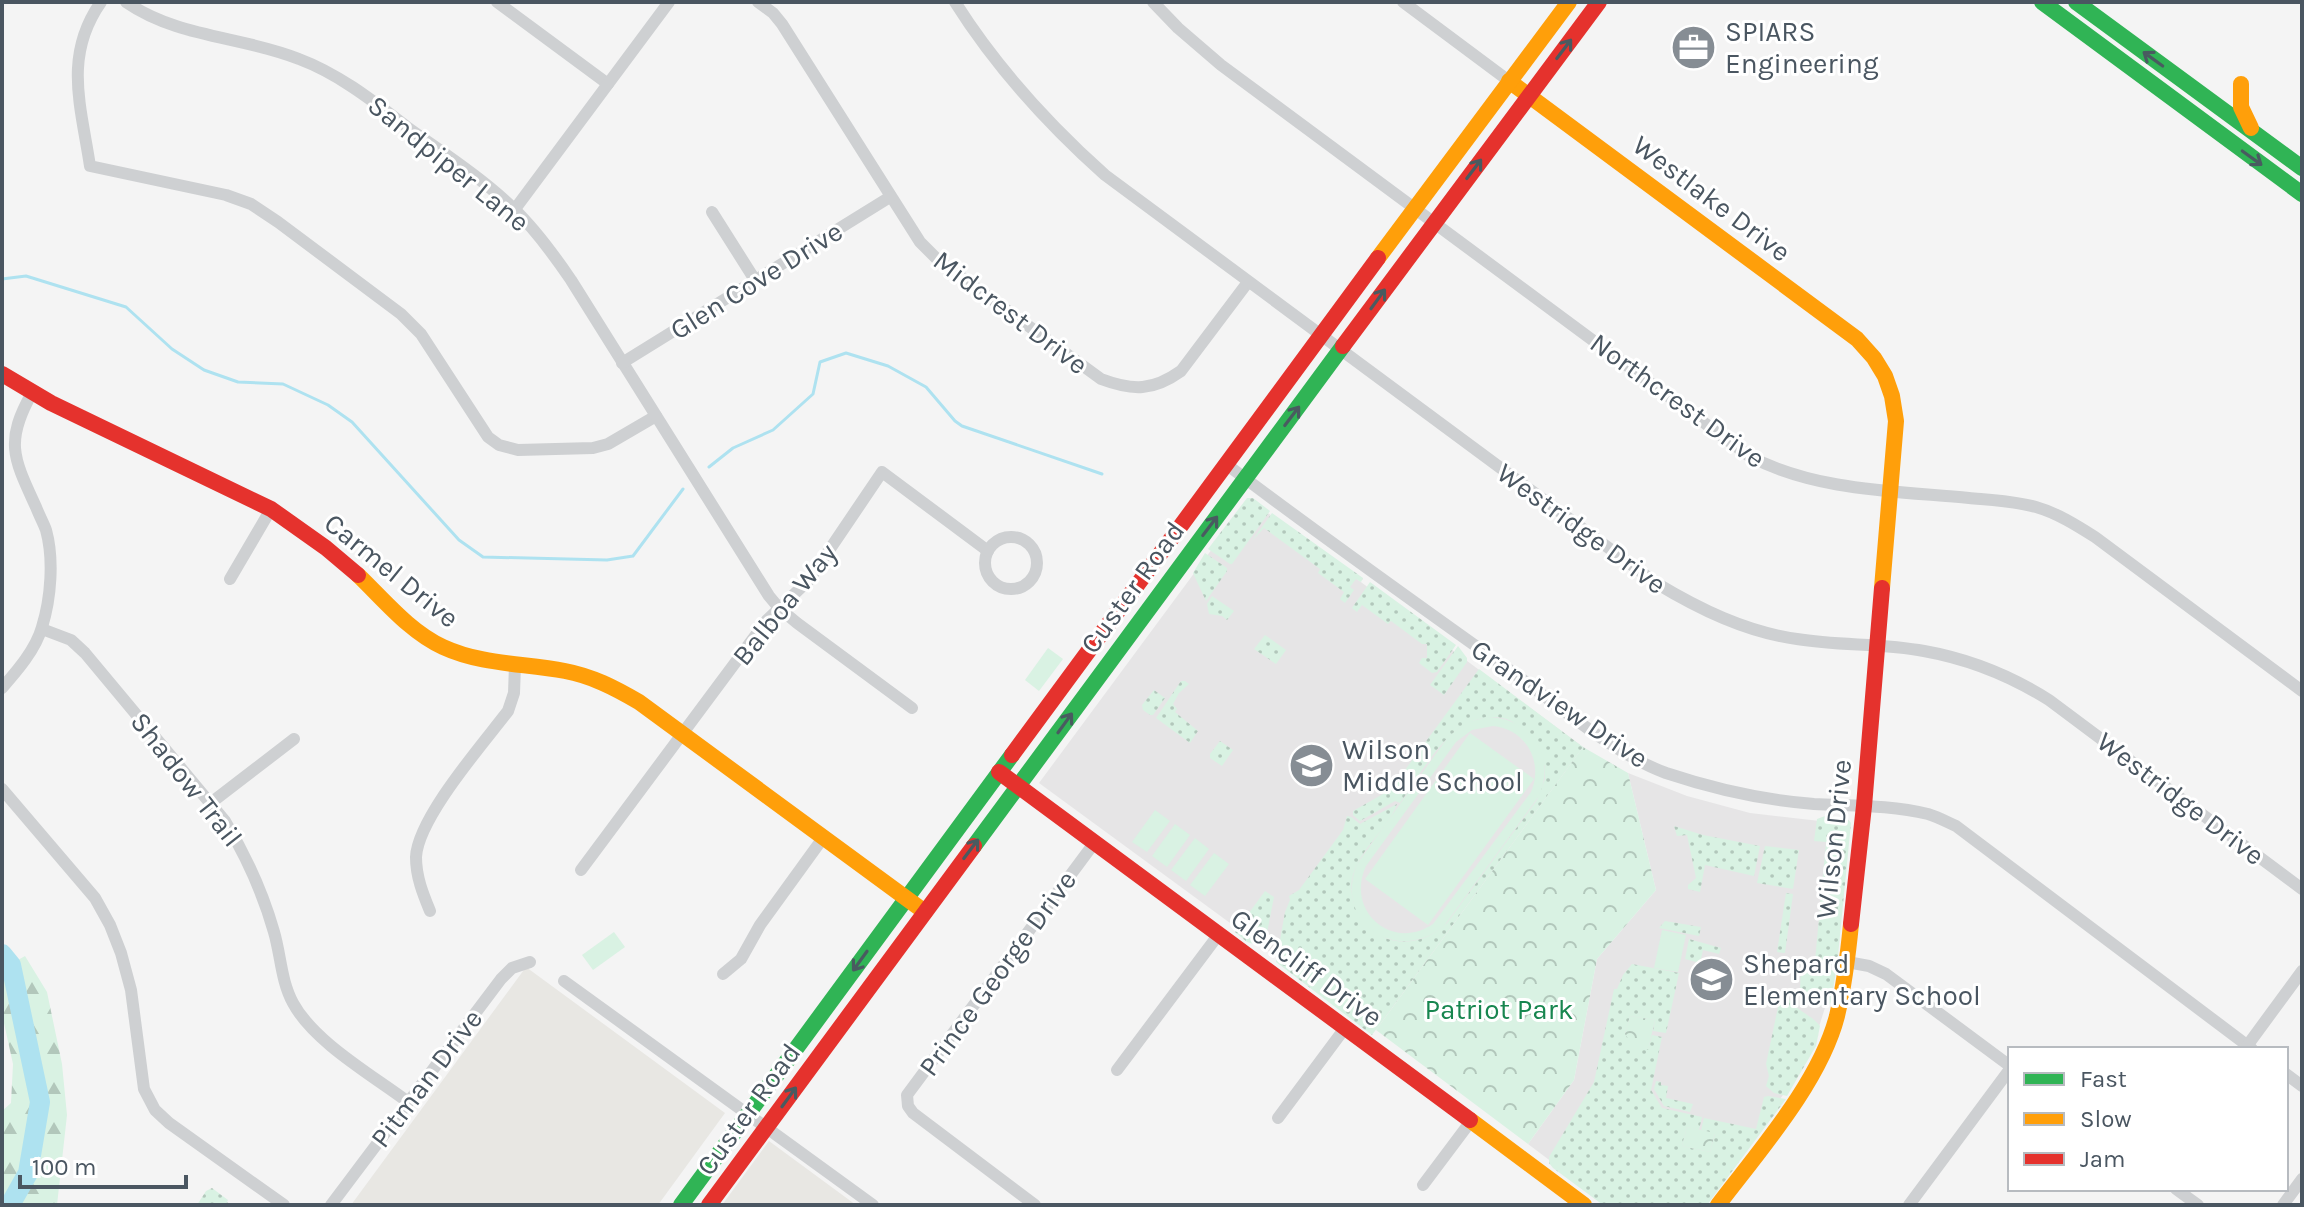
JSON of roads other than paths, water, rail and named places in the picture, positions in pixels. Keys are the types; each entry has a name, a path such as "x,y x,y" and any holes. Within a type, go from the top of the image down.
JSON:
{"main road":[{"name":"Custer Road","path":"681,1205 1569,2"},
{"name":"Custer Road","path":"709,1205 1599,2"},
{"path":"2042,2 2302,194"},
{"path":"2076,2 2302,168"},
{"name":"Westlake Drive","path":"1509,81 1873,353 1882,365 1894,399 1896,421 1891,490"},
{"path":"2241,84 2239,100 2242,115 2254,133"},
{"path":"2202,122 2216,105"},
{"name":"Carmel Drive","path":"2,374 32,393 271,509 345,563 411,626 439,645 467,658 494,664 567,670 626,694 654,711 925,912"},
{"name":"Wilson Drive","path":"1718,1205 1795,1102 1814,1071 1836,1019 1847,962 1864,806 1891,490"},
{"name":"Glencliff Drive","path":"999,772 1584,1205"}],"street":[{"path":"101,2 81,39 77,62 90,166 226,195 251,204 278,222 411,324 434,352 488,437 499,445 518,450 593,448 608,444 656,416"},
{"name":"Sandpiper Lane","path":"126,2 162,22 262,46 301,59 337,77 515,209 554,255 769,596 779,608 912,708"},
{"path":"497,2 608,84"},
{"path":"515,209 669,2"},
{"name":"Midcrest Drive","path":"758,2 782,24 920,242 938,260 1101,379 1121,386 1150,387 1170,379 1181,371 1248,282"},
{"name":"Westridge Drive","path":"955,2 1001,67 1035,107 1105,175 1656,583 1682,599 1735,623 1768,633 1797,639 1922,650 1986,668 2029,687 2302,889"},
{"name":"Northcrest Drive","path":"1153,2 1221,65 1749,456 1807,479 2038,507 2068,520 2095,537 2302,691"},
{"name":"Westlake Drive","path":"1403,2 1509,81"},
{"name":"Glen Cove Drive","path":"622,363 890,197"},
{"path":"712,212 755,280"},
{"path":"2,688 29,653 42,629 51,563 46,530 16,462 14,446 19,416 32,393"},
{"name":"Grandview Drive","path":"1226,464 1482,651 1637,759 1699,783 1758,797 1931,815 1956,826 2249,1047"},
{"name":"Balboa Way","path":"581,870 767,620 809,580 882,472 988,551"},
{"path":"230,579 271,509"},
{"path":"1004,538 1024,540 1036,556 1038,566 1034,576 1028,584 1019,588 999,586 986,571 988,551 1004,538"},
{"name":"Shadow Trail","path":"42,629 71,640 85,653 212,802 242,849 261,891 275,935 284,981 292,1002 305,1021 320,1038 408,1102"},
{"path":"430,911 417,874 419,839 429,818 508,711 514,693 515,665"},
{"path":"212,802 294,739"},
{"path":"2,789 95,898 110,925 131,990 144,1089 155,1110 284,1205"},
{"path":"723,974 741,959 760,925 823,838"},
{"name":"Prince George Drive","path":"1035,1205 913,1113 908,1106 907,1095 1095,842"},
{"path":"1117,1070 1219,934"},
{"name":"Pitman Drive","path":"331,1205 501,979 512,968 530,962"},
{"path":"1847,962 1869,966 1886,974 2008,1066"},
{"path":"2251,1047 2302,971"},
{"path":"564,981 873,1205"},
{"path":"1278,1118 1345,1028"},
{"path":"1909,1205 2008,1071"},
{"path":"1423,1185 1471,1121"},
{"path":"2283,1205 2302,1179"},
{"path":"2179,1191 2198,1205"}],"waterway":[{"path":"2,279 26,276 126,307 172,349 204,370 238,382 283,384 328,405 352,422 459,540 483,557 607,560 633,556 683,489"},
{"path":"709,467 733,448 773,430 813,394 820,362 846,353 888,366 926,387 962,426 1102,474"},
{"path":"2,954 11,965 40,1102 28,1173 10,1205"}],"place":[{"name":"SPIARS Engineering","path":"1694,47"},
{"name":"Wilson Middle School","path":"1311,765"},
{"name":"Shepard Elementary School","path":"1712,979"}],"park label":[{"name":"Patriot Park","path":"1499,1009"}]}
